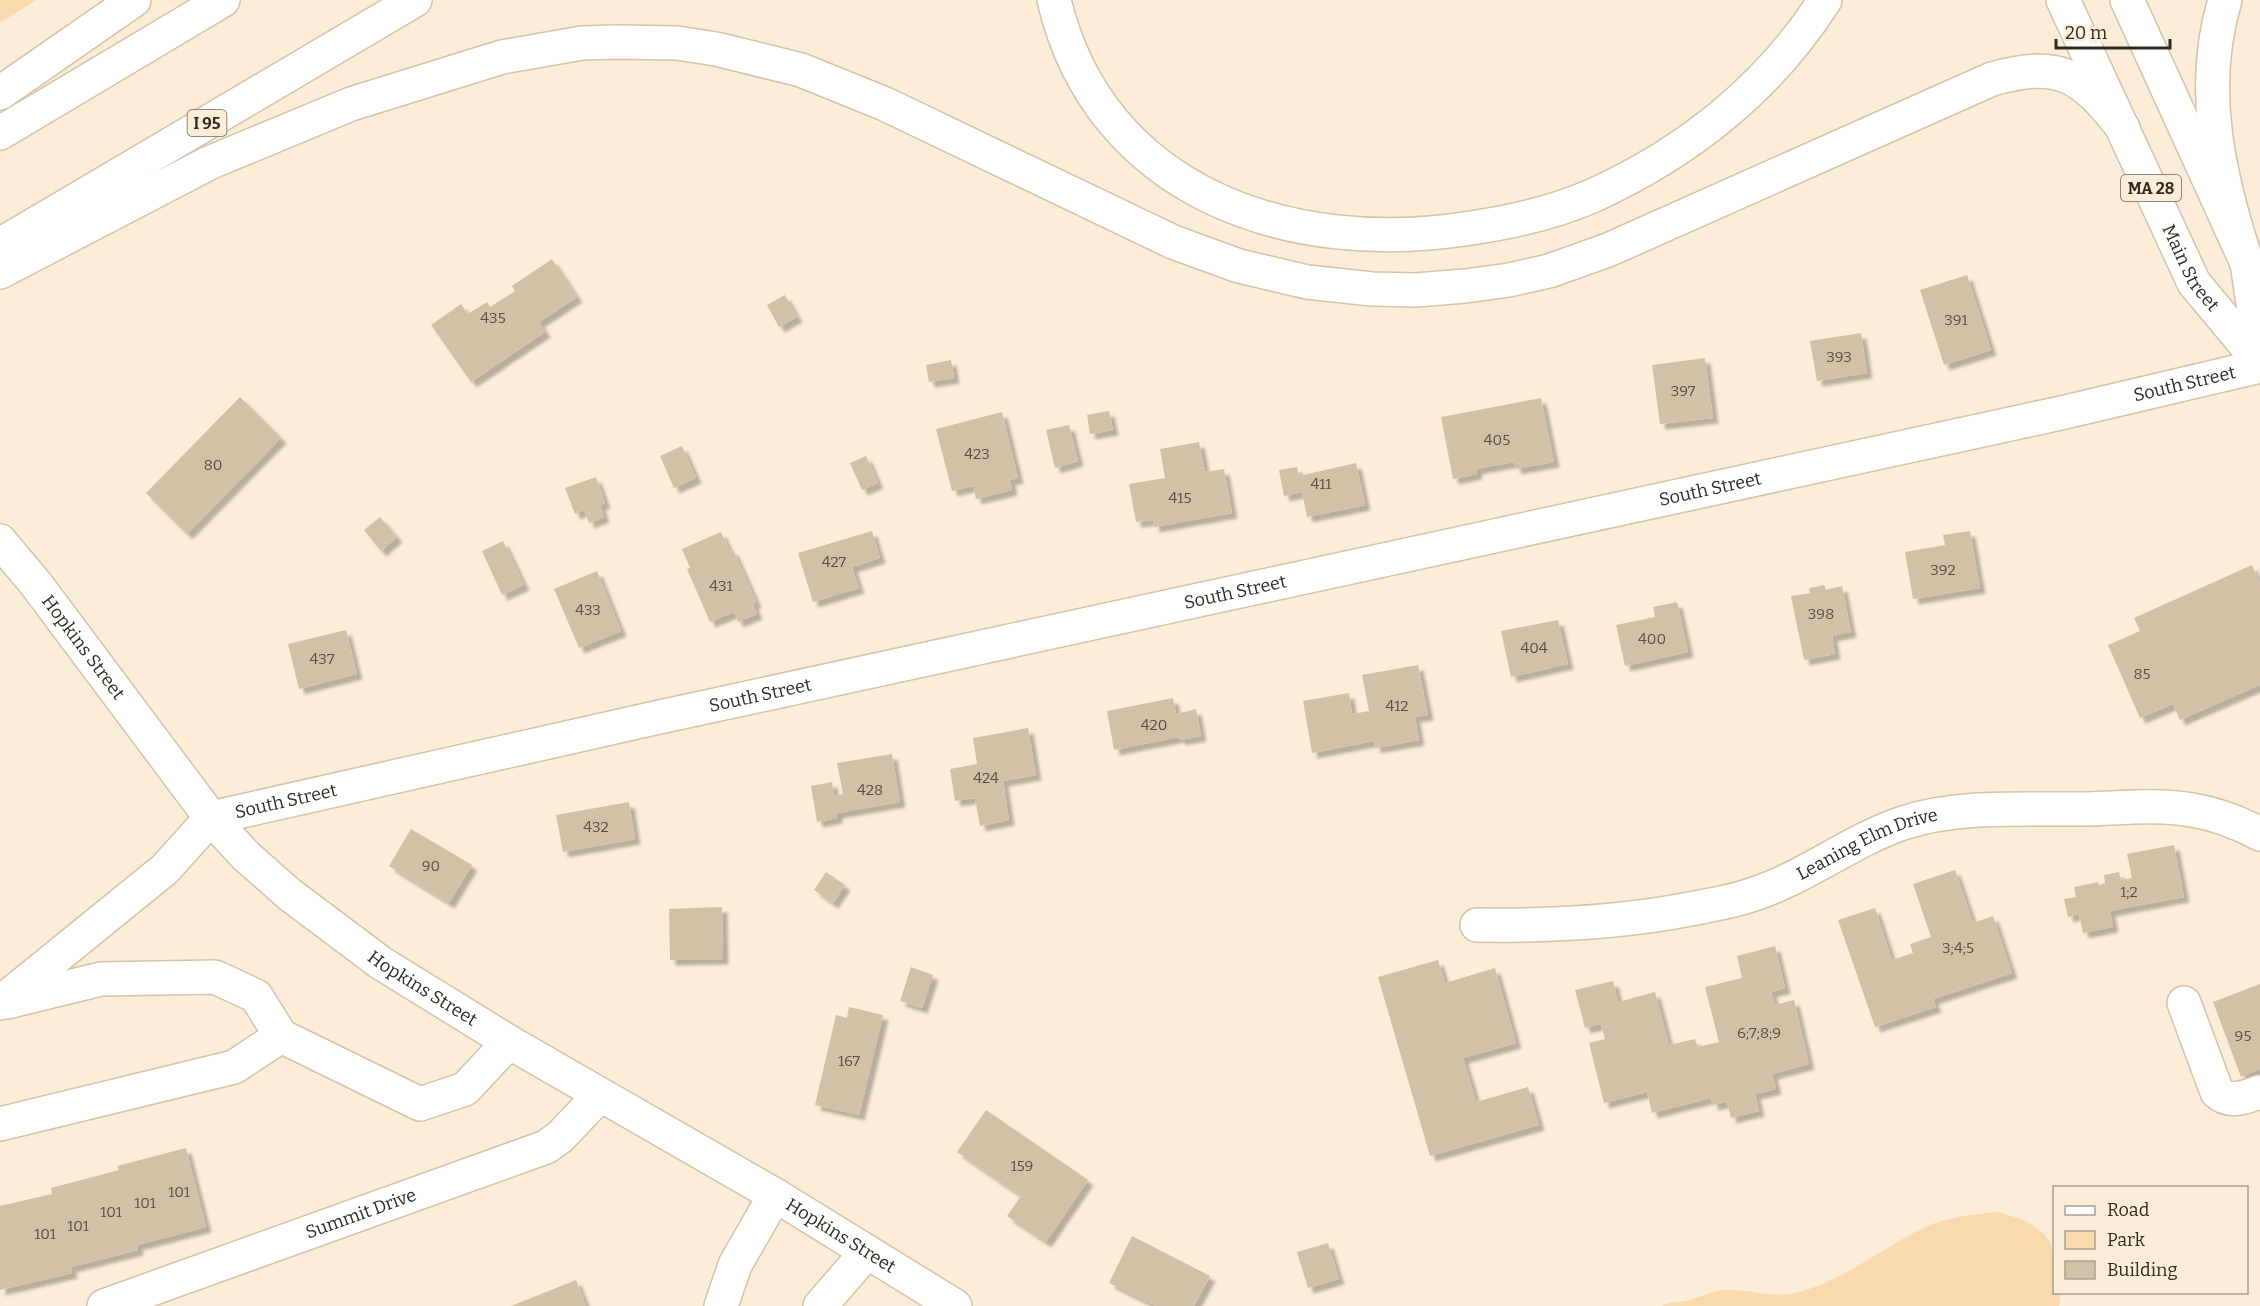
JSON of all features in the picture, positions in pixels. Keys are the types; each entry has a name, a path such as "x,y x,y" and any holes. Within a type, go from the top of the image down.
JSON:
{"main road":[{"path":"0,93 134,0"},
{"path":"0,133 223,0"},
{"name":"I 95","path":"0,246 415,0"},
{"path":"1054,0 1066,40 1088,85 1123,134 1158,166 1205,195 1268,218 1340,233 1383,236 1459,230 1533,216 1591,196 1655,164 1712,125 1763,79 1798,40 1826,0"},
{"name":"Main Street","path":"2063,0 2194,283 2260,364"},
{"name":"Main Street","path":"2127,0 2247,263 2260,350"},
{"path":"2225,0 2218,25 2212,63 2215,144 2233,220 2247,263"},
{"path":"0,272 209,163 341,108 458,69 502,57 582,43 677,43 745,54 801,70 885,104 1122,219 1204,254 1289,279 1338,287 1372,289 1416,290 1465,286 1509,280 1549,271 1608,250 1992,79 2018,72 2042,70 2059,73 2076,81 2105,105 2123,128"},
{"name":"South Street","path":"211,818 655,718 2061,413 2260,364"},
{"name":"Hopkins Street","path":"0,541 36,584 211,818 267,875 335,930 381,963 509,1042 775,1195 955,1306"},
{"name":"Leaning Elm Drive","path":"1477,925 1541,926 1604,922 1667,914 1720,903 1783,883 1849,848 1902,824 1955,812 2178,808 2225,818 2260,834"},
{"path":"0,1003 165,869 211,818"},
{"path":"0,1003 101,979 215,977 256,996 281,1036 420,1104 465,1089 509,1042"},
{"path":"2184,1003 2217,1092 2223,1097 2232,1099 2260,1092"},
{"path":"0,1124 234,1067 281,1036"},
{"name":"Summit Drive","path":"104,1306 546,1147 560,1137 600,1095"},
{"path":"721,1306 735,1265 775,1195"},
{"path":"820,1306 867,1252"}],"green space":[{"path":"0,0 36,0 0,23"},
{"path":"1996,1212 2024,1220 2040,1230 2053,1251 2053,1294 2061,1294 2059,1306 1662,1306 1723,1290 1786,1294 1812,1288 1844,1273 1905,1237 1930,1225 1958,1217"}],"building":[{"path":"552,259 577,297 539,322 545,332 471,382 431,325 461,304 468,314 487,302 490,307 515,291 512,286"},
{"path":"1967,275 1991,350 1944,365 1920,290"},
{"path":"785,295 797,317 779,327 767,305"},
{"path":"1861,333 1867,373 1817,381 1810,341"},
{"path":"1705,358 1713,418 1660,424 1652,365"},
{"path":"951,360 954,378 929,382 926,365"},
{"path":"240,397 281,438 187,534 146,493"},
{"path":"1541,398 1554,462 1516,469 1514,462 1476,469 1477,474 1453,479 1441,417"},
{"path":"1109,411 1113,430 1090,434 1087,415"},
{"path":"1002,412 1018,478 1010,480 1012,490 976,499 973,486 952,491 936,429"},
{"path":"1069,425 1078,461 1055,468 1046,430"},
{"path":"1199,442 1205,472 1224,469 1232,513 1154,527 1153,520 1136,522 1129,484 1165,478 1160,449"},
{"path":"682,446 696,478 674,488 660,456"},
{"path":"866,456 878,483 862,490 850,463"},
{"path":"1356,463 1365,505 1307,517 1302,492 1284,496 1279,470 1297,467 1299,476"},
{"path":"596,477 605,503 600,505 604,517 589,523 584,510 575,514 565,488"},
{"path":"380,517 397,537 381,551 364,530"},
{"path":"872,531 880,558 852,567 859,588 813,602 798,553"},
{"path":"1970,531 1980,588 1913,599 1905,552 1945,545 1943,535"},
{"path":"721,532 730,551 733,550 756,602 753,604 757,614 738,622 734,612 710,622 687,569 690,568 682,549"},
{"path":"503,541 524,585 502,595 482,551"},
{"path":"2252,565 2260,584 2260,685 2180,720 2173,704 2140,718 2108,645 2140,631 2134,618"},
{"path":"597,571 621,631 579,648 554,589"},
{"path":"1824,585 1826,590 1842,586 1851,632 1832,636 1835,654 1804,660 1791,596 1810,593 1809,588"},
{"path":"1677,602 1688,652 1625,666 1616,625 1655,617 1653,607"},
{"path":"1558,620 1568,664 1511,677 1501,631"},
{"path":"346,630 357,674 299,689 288,644"},
{"path":"1418,665 1428,715 1415,717 1419,740 1375,748 1374,741 1312,753 1303,701 1349,693 1352,714 1369,711 1362,675"},
{"path":"1173,698 1176,714 1196,709 1201,736 1180,740 1179,737 1114,750 1107,711"},
{"path":"1028,728 1036,775 1003,781 1009,820 980,826 975,798 955,801 950,769 977,764 973,738"},
{"path":"892,754 900,802 837,813 837,818 817,822 811,786 832,782 834,796 843,794 837,763"},
{"path":"629,802 635,839 563,852 556,815"},
{"path":"411,829 472,865 449,903 389,866"},
{"path":"2174,845 2184,897 2110,911 2113,927 2083,933 2079,914 2068,917 2064,899 2076,897 2074,887 2098,882 2099,885 2105,883 2104,875 2119,872 2121,880 2132,878 2127,854"},
{"path":"1955,870 1973,923 1993,916 2012,973 1933,999 1936,1007 1875,1027 1838,920 1875,908 1892,960 1913,953 1910,944 1931,937 1913,884"},
{"path":"826,872 845,885 833,903 814,890"},
{"path":"722,907 723,959 670,960 669,909"},
{"path":"1775,946 1785,988 1771,992 1775,1005 1794,1000 1809,1064 1772,1074 1776,1089 1755,1094 1759,1111 1731,1118 1727,1102 1713,1105 1711,1098 1652,1113 1647,1092 1604,1103 1589,1043 1605,1039 1601,1024 1585,1028 1575,990 1613,981 1618,1002 1655,992 1669,1045 1695,1039 1698,1047 1719,1042 1705,987 1742,978 1737,956"},
{"path":"1438,960 1445,983 1495,968 1516,1043 1463,1058 1476,1102 1528,1087 1539,1125 1430,1156 1378,977"},
{"path":"911,967 933,975 922,1008 900,1001"},
{"path":"2260,984 2260,1069 2241,1077 2213,1002"},
{"path":"849,1007 883,1015 859,1115 815,1105 836,1015 847,1018"},
{"path":"986,1110 1088,1180 1046,1242 1007,1216 1021,1196 957,1152"},
{"path":"186,1148 206,1227 137,1245 138,1250 71,1267 72,1273 0,1290 0,1206 52,1194 51,1188 119,1170 117,1166"},
{"path":"1132,1236 1210,1276 1194,1306 1156,1306 1109,1283"},
{"path":"1328,1243 1339,1279 1308,1288 1297,1252"},
{"path":"576,1280 586,1306 511,1306"}]}
